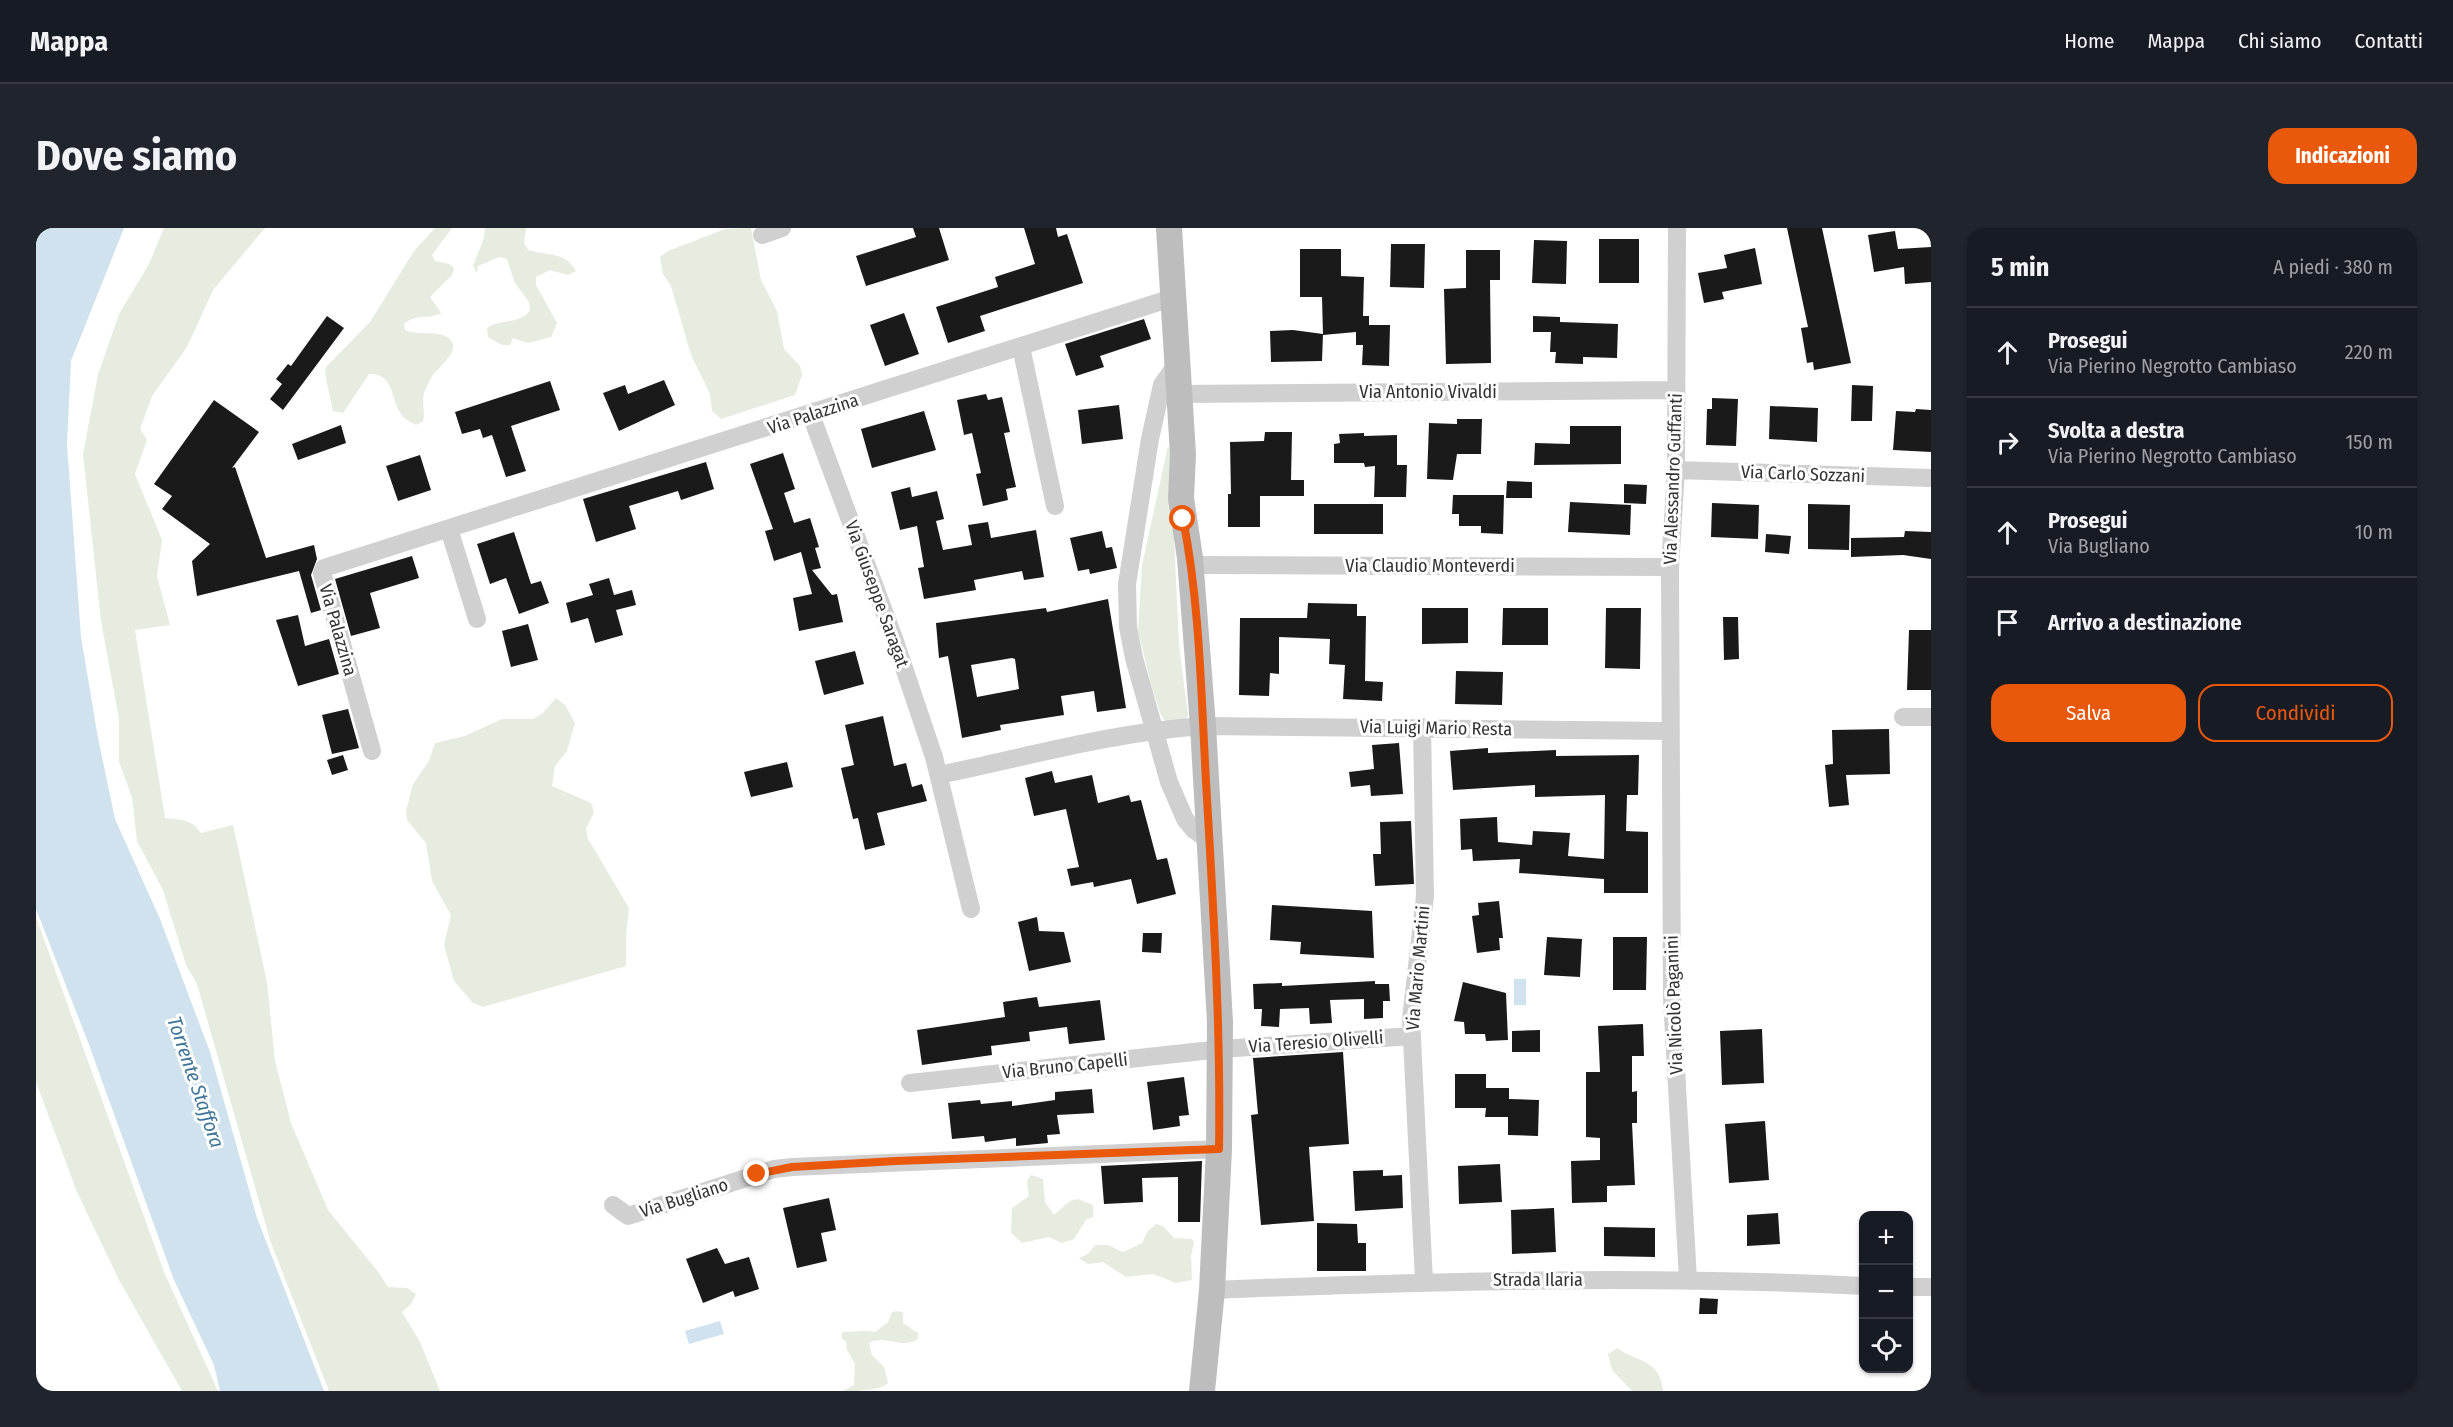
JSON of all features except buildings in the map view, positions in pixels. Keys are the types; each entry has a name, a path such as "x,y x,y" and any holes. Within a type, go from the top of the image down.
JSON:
{"street":[{"path":"762,235 782,228"},
{"path":"1169,228 1183,454 1182,506 1191,562 1203,726 1221,1049 1212,1290 1202,1391"},
{"name":"Via Alessandro Guffanti","path":"1670,731 1670,567 1676,471 1677,228"},
{"name":"Via Palazzina","path":"372,751 322,570 1175,297"},
{"path":"1021,348 1055,506"},
{"path":"1178,362 1162,385 1152,428 1127,584 1128,627 1154,731 1185,819 1194,830 1209,840"},
{"name":"Via Antonio Vivaldi","path":"1179,394 1676,390"},
{"name":"Via Giuseppe Saragat","path":"811,414 896,644 939,775 970,909"},
{"name":"Via Carlo Sozzani","path":"1676,471 1931,478"},
{"path":"450,529 477,619"},
{"name":"Via Claudio Monteverdi","path":"1191,562 1670,567"},
{"path":"1903,717 1931,717"},
{"path":"939,775 1154,731 1203,726"},
{"name":"Via Luigi Mario Resta","path":"1203,726 1670,731"},
{"name":"Via Mario Martini","path":"1422,727 1425,896 1412,1036 1425,1281"},
{"name":"Via Nicolò Paganini","path":"1670,731 1672,999 1688,1279"},
{"name":"Via Teresio Olivelli","path":"1221,1049 1412,1036"},
{"name":"Via Bruno Capelli","path":"910,1083 1221,1049"},
{"name":"Via Bugliano","path":"613,1205 628,1215 774,1169 792,1167 1219,1149"},
{"name":"Strada Ilaria","path":"1212,1290 1425,1281 1688,1279 1859,1286"},
{"path":"1913,1287 1931,1287"}],"shaded area":[{"path":"164,228 265,228 213,290 187,347 152,396 140,429 147,440 135,474 162,540 157,576 170,625 135,630 165,818 190,823 201,833 233,825 267,982 275,1061 291,1123 328,1210 388,1287 407,1288 416,1294 411,1304 402,1312 420,1342 440,1391 329,1391 271,1243 197,984 186,965 163,890 137,841 132,797 119,762 119,719 101,621 83,454 98,375 119,314 149,264"},
{"path":"435,228 452,228 432,255 435,261 449,264 454,268 452,275 430,297 441,313 413,319 404,324 405,330 410,332 447,337 453,347 448,358 432,376 424,393 423,421 416,425 404,417 383,377 369,374 343,413 333,411 325,374 326,367 370,322 414,251"},
{"path":"485,228 526,228 524,243 528,250 561,257 567,260 576,271 568,275 550,270 536,277 536,285 557,323 551,337 528,343 513,338 510,345 502,345 488,337 487,328 521,318 530,310 529,302 515,283 507,259 499,257 478,266 477,273 473,266 484,238"},
{"path":"751,228 761,280 777,311 784,349 800,366 802,375 795,395 721,419 712,411 710,394 691,355 671,286 663,274 660,257 668,251 725,229"},
{"path":"1168,446 1179,645 1188,716 1184,721 1166,722 1161,715 1152,688 1138,631 1142,565"},
{"path":"556,698 565,705 575,723 567,751 555,766 552,786 591,803 594,812 586,829 588,839 629,908 626,966 483,1007 473,1003 454,981 444,945 451,915 432,881 426,843 407,820 406,811 413,784 429,761 435,743 465,736 502,719 533,719 542,714"},
{"path":"36,917 164,1272 218,1391 182,1391 119,1280 77,1192 36,1082"},
{"path":"1031,1175 1043,1179 1045,1202 1054,1215 1070,1201 1078,1199 1093,1205 1093,1217 1086,1220 1074,1239 1062,1243 1049,1237 1022,1243 1011,1233 1012,1208 1029,1196 1027,1181"},
{"path":"1156,1224 1163,1226 1174,1238 1192,1239 1194,1242 1191,1256 1192,1280 1176,1283 1153,1274 1126,1277 1103,1262 1088,1264 1079,1258 1088,1254 1095,1245 1108,1245 1123,1252 1142,1243 1147,1232"},
{"path":"892,1312 903,1313 903,1323 918,1333 918,1339 906,1343 881,1340 869,1343 872,1355 884,1367 888,1383 874,1389 843,1391 854,1385 855,1364 847,1350 846,1341 842,1339 842,1332 875,1332 888,1322"},
{"path":"1617,1348 1648,1363 1658,1373 1663,1391 1632,1391 1612,1370 1608,1354"}],"water":[{"name":"Torrente Staffora","path":"36,228 124,228 71,361 67,444 81,637 98,738 115,819 160,919 210,1052 257,1218 324,1391 220,1391 214,1365 174,1280 88,1042 36,909"},
{"path":"1514,979 1526,979 1526,1005 1514,1005"},
{"path":"720,1321 724,1334 689,1344 685,1331"}],"route":[{"path":"757,1174 792,1167 896,1161 1219,1149 1220,1022 1203,726 1190,558 1183,519"}]}
